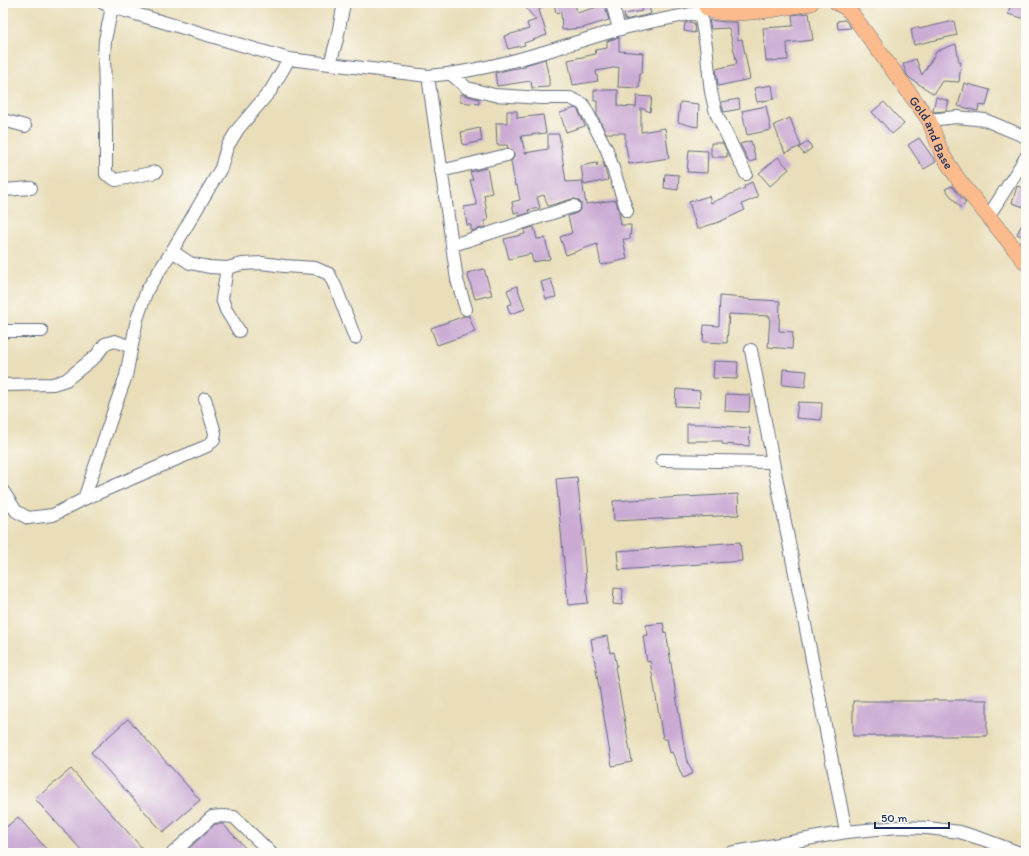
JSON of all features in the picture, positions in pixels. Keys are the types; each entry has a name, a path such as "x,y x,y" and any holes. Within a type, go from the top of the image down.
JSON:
{"main road":[{"path":"704,8 722,14 749,12 811,3"},
{"name":"Gold and Base","path":"839,3 852,14 929,120 942,154 958,178 988,217 1024,258"}],"street":[{"path":"330,64 337,39 344,3"},
{"path":"612,3 619,29"},
{"path":"156,172 116,180 106,174 104,56 108,5 289,59 428,76 451,74 505,63 619,29 704,8 711,92 716,113 746,174"},
{"path":"84,499 126,376 137,318 147,290 221,168 227,147 238,129 271,90 289,59"},
{"path":"451,74 467,88 494,95 570,98 583,104 607,150 627,212"},
{"path":"428,76 457,280 466,309"},
{"path":"929,120 958,117 985,120 1026,136"},
{"path":"3,120 25,126"},
{"path":"441,171 506,155"},
{"path":"988,217 1026,157"},
{"path":"3,190 31,188"},
{"path":"453,245 574,206"},
{"path":"172,251 190,263 209,267 227,268 242,264 262,263 316,268 329,274 336,288 355,338"},
{"path":"227,268 222,300 226,310 239,331"},
{"path":"3,333 6,330 42,331"},
{"path":"4,383 53,384 66,380 96,356 105,344 115,341 131,347"},
{"path":"751,350 846,832"},
{"path":"3,491 16,511 28,518 53,515 84,499 207,446 214,440 215,433 205,399"},
{"path":"662,460 773,462"},
{"path":"173,853 212,817 222,816 234,818 271,853"},
{"path":"730,853 846,832 898,827 928,828 960,832 1020,853"}],"building":[{"path":"531,3 547,3 539,10 547,35 524,43 525,45 508,49 504,36 529,29 527,23 536,20 526,8"},
{"path":"554,3 575,3 577,13 604,5 609,20 582,28 562,30 561,12 556,13"},
{"path":"640,3 648,3 651,14 625,20 624,14 642,11"},
{"path":"1011,3 1026,3 1026,19 1008,14"},
{"path":"809,13 813,40 787,43 788,60 766,61 763,28 793,26 792,15"},
{"path":"709,20 737,22 738,40 742,39 750,79 718,86 716,69 737,64 729,28 711,29"},
{"path":"845,20 851,28 838,29 837,21"},
{"path":"954,21 957,35 914,45 911,29 918,27 919,29"},
{"path":"685,23 694,23 695,33 684,31"},
{"path":"619,37 619,51 643,53 642,73 640,73 639,88 618,87 619,67 596,71 598,81 573,85 568,60 596,54 595,50 607,48 607,41"},
{"path":"956,44 959,62 961,62 959,82 942,81 934,94 907,75 903,64 916,59 922,75 937,51"},
{"path":"545,59 549,78 549,87 532,88 531,81 497,86 495,73 525,67 525,65"},
{"path":"964,83 990,90 986,106 979,105 978,111 958,106"},
{"path":"772,85 774,99 757,102 754,88"},
{"path":"594,90 618,90 618,106 636,107 637,96 652,97 650,112 641,108 641,132 665,128 669,158 629,164 625,146 625,133 606,133 597,115 597,101 594,101"},
{"path":"460,94 479,99 479,104 460,102"},
{"path":"936,97 949,101 946,111 934,112 933,110"},
{"path":"739,99 740,109 724,112 721,102"},
{"path":"680,102 699,104 698,127 678,122"},
{"path":"884,102 904,124 892,134 872,112"},
{"path":"766,106 771,130 747,135 742,111"},
{"path":"575,108 578,110 585,126 566,132 560,113"},
{"path":"507,111 517,111 517,118 543,115 546,133 521,136 525,153 548,149 548,134 559,134 566,182 582,181 586,204 616,200 621,225 631,225 630,239 623,239 627,259 601,265 597,244 566,255 560,237 572,233 568,216 577,213 581,208 581,203 576,199 548,206 544,195 537,197 540,208 528,210 529,213 519,216 518,212 514,213 512,202 520,200 517,185 515,186 511,161 514,157 514,153 508,148 507,145 497,145 496,123 507,123"},
{"path":"790,118 801,146 785,153 774,125"},
{"path":"480,128 482,141 463,145 461,132"},
{"path":"919,138 936,162 924,169 908,145"},
{"path":"751,141 756,160 749,162 740,144"},
{"path":"808,141 812,148 804,154 799,148"},
{"path":"711,143 723,143 727,152 727,157 711,157"},
{"path":"689,150 708,151 707,173 687,172"},
{"path":"778,157 789,169 770,186 759,173"},
{"path":"603,162 608,180 584,185 581,166 596,163 597,166 597,163"},
{"path":"487,168 492,193 484,195 488,220 484,221 485,227 471,231 471,225 467,225 464,207 477,205 470,180 473,180 470,172"},
{"path":"665,174 679,175 678,190 664,188"},
{"path":"752,182 758,197 742,204 745,210 719,222 697,229 689,202 709,196 711,203 745,188 744,186"},
{"path":"952,186 966,203 961,208 945,189"},
{"path":"1017,186 1026,189 1026,202 1024,207 1012,203"},
{"path":"1026,216 1026,238 1017,234"},
{"path":"534,227 537,239 545,238 550,259 533,262 531,254 509,259 504,239 525,234 524,230"},
{"path":"484,269 492,295 475,299 467,273"},
{"path":"551,279 556,297 546,299 541,282"},
{"path":"517,286 525,309 510,314 507,305 512,304 507,290"},
{"path":"720,296 780,301 779,331 793,332 792,349 768,347 770,316 729,314 727,343 703,342 704,325 719,326"},
{"path":"464,316 469,316 475,332 437,345 431,328"},
{"path":"714,361 738,362 737,379 713,378"},
{"path":"783,369 807,371 805,387 782,385"},
{"path":"676,389 700,391 699,407 675,406"},
{"path":"726,394 750,395 749,412 725,411"},
{"path":"798,402 822,403 821,420 796,418"},
{"path":"687,424 711,424 750,428 749,446 722,444 722,441 687,441"},
{"path":"577,477 588,603 568,605 556,479"},
{"path":"738,494 739,515 614,521 613,501"},
{"path":"740,542 742,561 619,570 617,551"},
{"path":"614,588 623,589 622,605 613,604"},
{"path":"663,623 665,633 666,632 686,758 693,773 683,778 672,752 670,753 667,739 663,739 650,661 647,662 643,636 648,635 646,625"},
{"path":"607,636 610,653 614,652 617,666 615,667 632,762 612,766 591,639"},
{"path":"987,700 987,736 853,736 853,701"},
{"path":"128,719 200,800 163,832 91,752"},
{"path":"71,769 143,849 139,853 84,853 35,799"},
{"path":"18,817 50,853 3,853 3,830"},
{"path":"215,824 223,824 250,853 184,853"}]}
